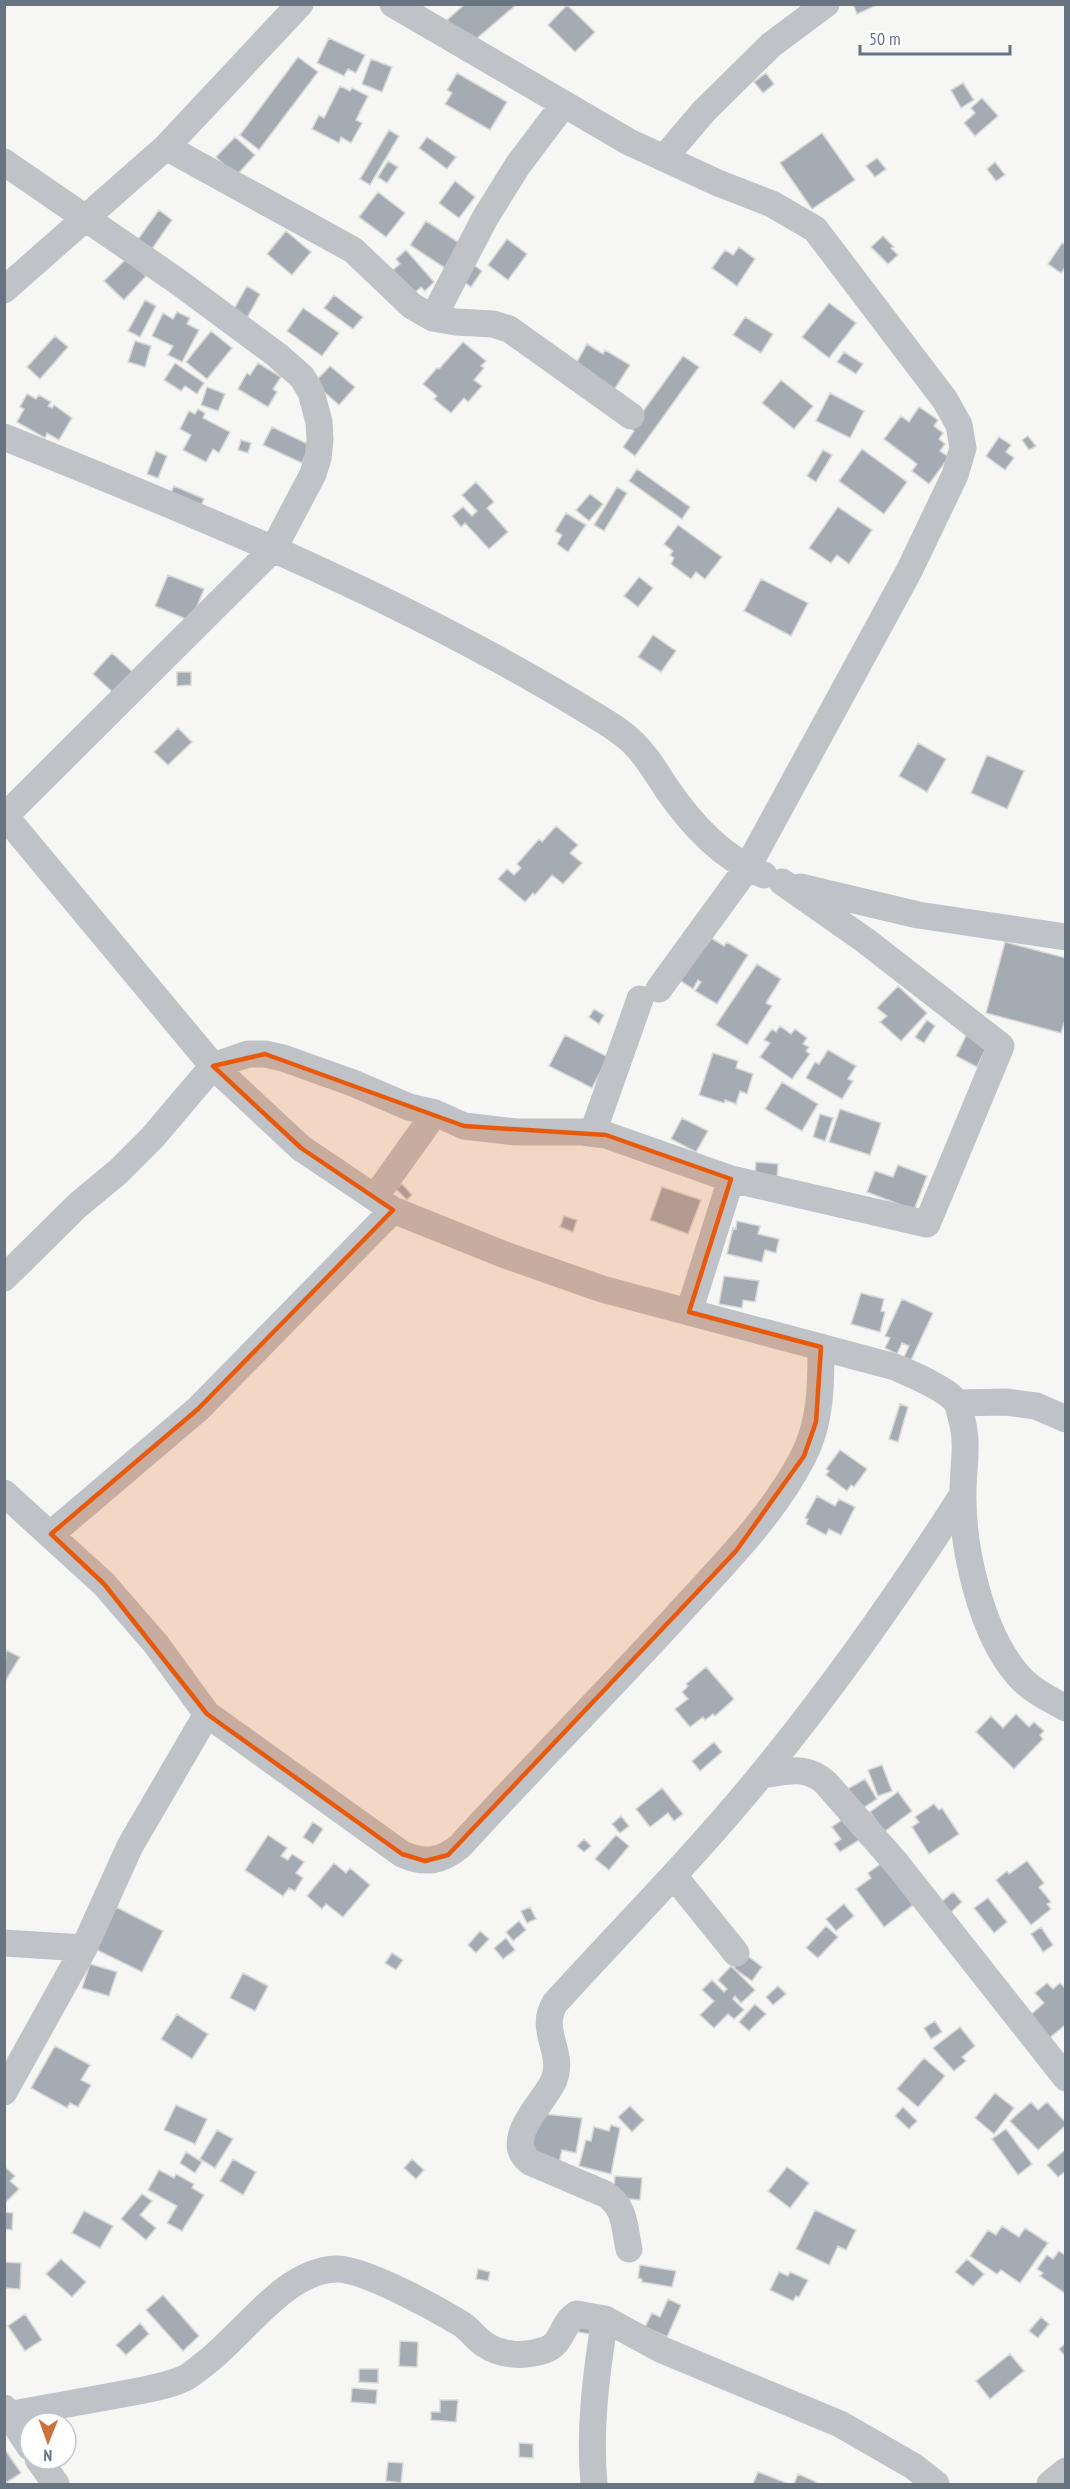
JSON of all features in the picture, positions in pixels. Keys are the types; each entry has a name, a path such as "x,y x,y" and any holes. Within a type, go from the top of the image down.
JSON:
{"street":[{"path":"4,290 166,147 300,4"},
{"path":"393,4 628,142 772,204 815,229 945,400 959,425 963,448 955,475 909,571 747,868 650,994 593,1132"},
{"path":"663,158 704,111 771,45 826,4"},
{"path":"433,318 490,209 518,165 564,104"},
{"path":"166,147 353,250 412,306 433,318 493,324 509,329 631,416"},
{"path":"4,162 87,218 277,355 302,377 311,393 319,422 320,440 318,458 297,506 274,548 5,816 213,1066 301,1148 384,1203 505,1255 602,1289 895,1367 933,1384 957,1403 966,1434 963,1494 969,1555 982,1606 996,1644 1018,1676 1045,1697 1065,1708"},
{"path":"4,437 274,548 390,603 516,669 630,739 694,826 747,868 782,882 847,900 918,915 1065,937"},
{"path":"4,1278 78,1205 119,1171 153,1138 213,1066 248,1054 265,1054 353,1083 409,1107 435,1113 464,1126 494,1131 593,1132 730,1179 927,1224 1001,1046 866,942 782,882"},
{"path":"51,1534 198,1409 384,1203 435,1113"},
{"path":"689,1312 730,1179"},
{"path":"4,1493 104,1584 156,1644 207,1714 402,1854 425,1861 436,1860 460,1846 623,1674 736,1551 782,1493 804,1456 816,1422 822,1385 821,1347"},
{"path":"957,1403 1006,1402 1036,1406 1065,1419"},
{"path":"629,2249 617,2202 605,2194 530,2162 522,2154 521,2140 526,2124 554,2080 556,2071 548,2026 550,2012 555,2003 674,1876 761,1775 875,1627 963,1494"},
{"path":"4,2092 84,1948 130,1846 207,1714"},
{"path":"761,1775 806,1771 816,1774 826,1783 897,1864 1065,2078"},
{"path":"674,1876 736,1953"},
{"path":"4,1943 84,1948"},
{"path":"18,2430 6,2412 151,2388 186,2378 220,2353 288,2287 312,2273 338,2269 363,2274 463,2324 484,2344 503,2353 525,2354 548,2349 561,2337 569,2322 577,2314 606,2319 660,2349 840,2424 914,2466 936,2484"},
{"path":"594,2484 591,2454 593,2415 597,2368 606,2319"},
{"path":"1050,2484 1065,2470"},
{"path":"47,2471 56,2484"}],"highlighted area":[{"path":"265,1054 464,1126 606,1135 731,1179 689,1312 821,1347 816,1422 804,1456 736,1551 448,1855 425,1861 402,1854 207,1714 104,1584 51,1534 198,1409 393,1210 301,1148 213,1066"}],"building":[{"path":"465,4 516,5 469,45 447,20"},
{"path":"853,4 876,4 877,5 857,14"},
{"path":"567,5 595,32 575,52 548,25"},
{"path":"329,38 365,55 356,73 348,69 344,76 317,63"},
{"path":"298,57 318,72 259,150 240,135"},
{"path":"371,59 392,67 382,92 362,84"},
{"path":"457,73 507,102 490,130 445,104 452,93 447,90"},
{"path":"766,73 774,84 763,93 754,82"},
{"path":"963,83 974,100 961,108 951,90"},
{"path":"340,86 350,91 352,88 368,96 356,120 362,123 351,143 341,137 339,143 312,129 319,115 324,118"},
{"path":"982,98 998,116 975,136 964,123 975,113 971,108"},
{"path":"389,130 399,136 370,185 360,179"},
{"path":"822,133 855,180 812,209 780,163"},
{"path":"235,137 255,155 236,176 216,157"},
{"path":"427,137 456,157 447,169 419,148"},
{"path":"877,158 886,169 875,177 866,166"},
{"path":"388,161 398,167 387,183 378,177"},
{"path":"995,162 1005,175 996,181 987,169"},
{"path":"455,181 475,197 459,218 439,203"},
{"path":"378,192 405,213 386,237 359,217"},
{"path":"159,210 172,220 150,252 136,242"},
{"path":"426,221 461,244 445,268 410,245"},
{"path":"286,231 311,252 292,275 267,254"},
{"path":"883,236 894,247 891,248 898,255 888,264 871,247"},
{"path":"507,239 527,254 508,280 488,265"},
{"path":"1062,243 1066,245 1066,266 1061,273 1048,264"},
{"path":"739,247 755,259 737,286 712,268 725,250 733,255"},
{"path":"406,250 434,282 425,291 421,287 409,298 388,274 400,264 396,259"},
{"path":"127,258 146,276 124,300 104,281"},
{"path":"471,263 482,271 471,287 460,279"},
{"path":"247,286 260,294 247,318 233,311"},
{"path":"334,295 363,317 353,329 324,308"},
{"path":"145,300 156,306 140,337 128,331"},
{"path":"829,303 856,323 829,358 802,337"},
{"path":"303,308 339,333 322,356 287,331"},
{"path":"177,312 190,318 187,324 199,330 182,362 168,355 173,346 152,336 163,313 173,319"},
{"path":"745,317 773,334 761,353 733,335"},
{"path":"211,331 232,348 207,379 186,362"},
{"path":"55,336 68,347 40,379 27,367"},
{"path":"135,341 151,346 145,367 128,362"},
{"path":"463,342 486,361 481,366 484,368 474,380 482,386 468,402 464,398 451,413 434,399 437,396 423,384"},
{"path":"587,344 603,354 605,350 630,365 612,393 577,362"},
{"path":"844,352 863,364 856,374 837,362"},
{"path":"683,356 699,367 635,456 623,447 634,431 631,428"},
{"path":"175,363 204,383 197,394 185,386 181,391 164,380"},
{"path":"258,363 281,377 273,389 277,392 268,407 238,389 247,373 250,375"},
{"path":"330,366 355,387 339,405 314,383"},
{"path":"781,380 813,406 794,429 762,403"},
{"path":"207,387 225,394 218,411 201,405"},
{"path":"830,393 864,411 850,438 816,421"},
{"path":"27,394 36,399 39,395 51,402 48,406 52,408 54,405 72,418 59,440 47,433 45,438 17,422 24,409 20,407"},
{"path":"919,407 938,420 934,426 943,433 939,439 945,444 940,451 949,457 929,484 912,471 917,464 884,439 901,416 909,422"},
{"path":"198,409 205,413 203,418 230,432 219,453 213,449 206,462 183,450 191,435 180,429 189,411 195,414"},
{"path":"272,427 310,445 302,463 263,445"},
{"path":"1028,436 1036,446 1029,450 1022,440"},
{"path":"999,437 1011,445 1006,452 1014,458 1005,470 986,456"},
{"path":"241,440 251,443 248,453 238,450"},
{"path":"862,449 907,482 884,514 839,481"},
{"path":"823,450 832,455 816,482 807,476"},
{"path":"156,451 167,456 158,478 147,474"},
{"path":"637,469 690,507 682,519 629,481"},
{"path":"476,482 494,502 487,508 508,532 489,549 465,523 461,527 452,516 463,507 472,516 477,511 462,495"},
{"path":"174,486 204,499 198,512 168,499"},
{"path":"617,487 627,493 604,531 594,525"},
{"path":"590,494 603,504 589,521 576,510"},
{"path":"838,507 872,530 849,564 837,555 831,563 809,548"},
{"path":"566,513 586,525 568,552 557,544 562,535 555,531"},
{"path":"678,525 722,557 705,579 696,572 691,579 671,564 674,558 670,555 673,551 664,544"},
{"path":"168,575 204,589 191,621 155,606"},
{"path":"639,577 653,588 638,607 624,596"},
{"path":"761,579 808,603 791,636 744,611"},
{"path":"653,635 676,651 661,672 638,657"},
{"path":"112,653 138,677 118,697 93,674"},
{"path":"177,672 191,672 191,685 177,686"},
{"path":"178,728 192,742 168,765 154,752"},
{"path":"918,743 946,759 927,792 899,776"},
{"path":"987,755 1024,771 1007,809 971,793"},
{"path":"556,826 578,845 570,853 582,863 563,884 552,875 535,895 533,893 525,902 498,879 507,869 514,875 521,868 517,864 539,839 542,842"},
{"path":"703,933 724,946 727,942 748,955 717,1004 695,991 701,982 698,980 693,989 679,980"},
{"path":"1005,942 1066,958 1066,1017 1061,1033 986,1013"},
{"path":"757,964 781,979 766,1003 772,1006 747,1045 716,1025"},
{"path":"898,986 927,1013 901,1041 880,1022 887,1016 877,1008"},
{"path":"594,1009 604,1015 599,1024 589,1017"},
{"path":"927,1020 935,1026 924,1043 915,1037"},
{"path":"780,1026 791,1034 795,1029 807,1038 803,1044 809,1047 806,1051 810,1054 792,1079 760,1057 770,1043 764,1040 772,1029 776,1032"},
{"path":"967,1034 988,1044 977,1067 956,1056"},
{"path":"565,1035 608,1057 592,1088 549,1066"},
{"path":"828,1050 856,1066 848,1079 853,1081 842,1099 806,1078 815,1062 819,1064"},
{"path":"713,1053 738,1061 736,1068 753,1074 747,1094 740,1091 736,1104 725,1100 724,1103 699,1095"},
{"path":"782,1082 818,1104 802,1131 765,1109"},
{"path":"840,1109 881,1123 870,1155 829,1142"},
{"path":"820,1114 833,1118 825,1141 813,1137"},
{"path":"682,1118 708,1131 696,1152 671,1139"},
{"path":"756,1162 778,1164 777,1180 755,1178"},
{"path":"898,1165 927,1176 914,1210 867,1192 875,1171 893,1177"},
{"path":"402,1184 412,1195 407,1200 396,1189"},
{"path":"662,1187 701,1200 688,1234 650,1220"},
{"path":"564,1216 577,1220 573,1232 560,1227"},
{"path":"737,1221 760,1226 758,1234 779,1239 776,1253 765,1250 762,1262 727,1254"},
{"path":"724,1276 759,1281 755,1302 743,1300 742,1308 719,1304"},
{"path":"861,1293 884,1299 881,1311 885,1312 880,1332 851,1324"},
{"path":"902,1299 933,1313 911,1360 904,1357 909,1346 902,1343 897,1354 885,1348 890,1338 885,1336"},
{"path":"900,1404 908,1407 898,1442 889,1439"},
{"path":"840,1450 867,1469 854,1487 851,1485 847,1491 826,1475 829,1471 826,1469"},
{"path":"817,1496 835,1506 839,1499 855,1507 841,1535 829,1529 826,1535 806,1524 808,1519 805,1518"},
{"path":"6,1650 20,1657 6,1680 4,1679"},
{"path":"706,1667 734,1699 715,1716 713,1714 705,1720 703,1717 690,1727 675,1709 688,1699 682,1692 688,1686 686,1684"},
{"path":"1016,1714 1029,1727 1034,1722 1044,1731 1040,1735 1043,1739 1014,1769 976,1732 991,1716 1003,1728"},
{"path":"714,1742 722,1752 700,1771 692,1761"},
{"path":"882,1765 892,1791 878,1796 868,1770"},
{"path":"865,1779 877,1799 857,1812 844,1791"},
{"path":"662,1788 683,1814 674,1821 668,1813 650,1827 636,1809"},
{"path":"898,1792 912,1811 884,1832 870,1812"},
{"path":"934,1804 939,1810 942,1808 959,1834 929,1854 912,1827 919,1822 915,1817"},
{"path":"621,1816 629,1826 620,1833 612,1824"},
{"path":"843,1819 859,1840 840,1852 834,1844 841,1839 832,1827"},
{"path":"313,1822 323,1829 313,1844 303,1837"},
{"path":"268,1835 287,1848 281,1856 288,1860 292,1854 304,1862 296,1873 303,1878 295,1891 289,1888 283,1896 245,1870"},
{"path":"616,1835 629,1846 609,1870 595,1859"},
{"path":"584,1839 591,1846 584,1852 577,1846"},
{"path":"1027,1861 1044,1883 1039,1887 1051,1902 1047,1904 1051,1909 1031,1925 996,1880 1007,1871 1009,1874"},
{"path":"334,1863 346,1873 350,1868 370,1885 343,1917 326,1904 322,1909 307,1896"},
{"path":"882,1863 913,1905 884,1927 856,1889 871,1878 868,1873"},
{"path":"953,1892 962,1902 950,1913 940,1903"},
{"path":"988,1898 1007,1922 994,1933 974,1908"},
{"path":"844,1904 854,1916 836,1931 826,1919"},
{"path":"116,1907 163,1931 142,1972 95,1949"},
{"path":"530,1907 536,1919 527,1923 521,1911"},
{"path":"519,1921 526,1930 513,1941 506,1932"},
{"path":"826,1926 838,1937 818,1958 806,1948"},
{"path":"1041,1927 1053,1945 1043,1952 1031,1934"},
{"path":"480,1931 489,1939 476,1953 468,1945"},
{"path":"506,1938 515,1950 503,1959 494,1948"},
{"path":"392,1953 403,1960 396,1970 385,1963"},
{"path":"745,1954 762,1967 752,1981 734,1968"},
{"path":"90,1964 117,1972 109,1996 82,1988"},
{"path":"731,1966 755,1990 741,2003 735,1996 733,1999 744,2010 734,2019 728,2014 714,2028 700,2015 714,2001 702,1990 712,1980 724,1992 727,1989 718,1980"},
{"path":"243,1973 268,1986 255,2011 230,1998"},
{"path":"1047,1983 1053,1989 1060,1983 1066,1989 1066,2028 1064,2026 1047,2040 1027,2018 1044,2003 1035,1993"},
{"path":"778,1986 786,1994 773,2005 766,1997"},
{"path":"755,2004 766,2014 749,2031 739,2022"},
{"path":"177,2014 208,2034 192,2059 161,2039"},
{"path":"935,2021 942,2032 931,2039 924,2028"},
{"path":"960,2027 975,2046 962,2057 966,2061 954,2071 933,2048"},
{"path":"55,2046 90,2065 81,2080 91,2085 78,2107 70,2103 67,2108 31,2088"},
{"path":"924,2058 945,2076 918,2107 897,2089"},
{"path":"995,2093 1014,2108 994,2134 975,2118"},
{"path":"1031,2102 1038,2110 1047,2102 1066,2123 1038,2150 1010,2121"},
{"path":"176,2105 207,2119 195,2144 164,2130"},
{"path":"630,2106 644,2120 632,2132 618,2117"},
{"path":"903,2107 917,2121 909,2129 895,2116"},
{"path":"544,2114 582,2118 576,2153 562,2150 559,2163 528,2153 534,2118"},
{"path":"611,2125 620,2128 611,2174 579,2166 586,2140 591,2141 594,2127 609,2131"},
{"path":"1006,2129 1032,2164 1018,2175 992,2139"},
{"path":"217,2130 233,2139 215,2168 200,2159"},
{"path":"1066,2149 1066,2171 1058,2177 1047,2165"},
{"path":"186,2152 202,2162 195,2173 180,2163"},
{"path":"233,2159 256,2172 243,2195 220,2181"},
{"path":"412,2159 424,2170 416,2179 404,2168"},
{"path":"4,2166 15,2176 10,2181 19,2189 4,2204"},
{"path":"787,2167 809,2183 790,2208 768,2191"},
{"path":"159,2170 174,2178 176,2174 194,2184 192,2188 204,2195 182,2231 167,2223 177,2206 148,2190"},
{"path":"615,2176 642,2178 640,2200 613,2197"},
{"path":"142,2194 152,2201 140,2215 156,2228 146,2240 121,2219"},
{"path":"815,2210 856,2230 846,2250 838,2246 829,2265 796,2249"},
{"path":"84,2211 113,2226 100,2248 72,2233"},
{"path":"4,2212 13,2213 12,2230 4,2229"},
{"path":"1002,2226 1019,2237 1025,2228 1048,2243 1020,2283 1001,2270 997,2274 970,2256 988,2230 996,2235"},
{"path":"1059,2251 1066,2256 1066,2294 1040,2276 1043,2273 1037,2269 1047,2255 1053,2259"},
{"path":"61,2259 86,2282 72,2297 46,2274"},
{"path":"967,2259 984,2274 973,2286 955,2272"},
{"path":"4,2262 21,2263 20,2289 4,2288"},
{"path":"640,2265 676,2271 672,2287 642,2282 642,2279 638,2278"},
{"path":"478,2269 490,2272 488,2281 476,2279"},
{"path":"779,2272 788,2276 790,2272 808,2280 799,2297 796,2296 793,2301 770,2290"},
{"path":"163,2295 199,2336 183,2351 146,2310"},
{"path":"668,2299 681,2305 667,2337 645,2327 652,2313 660,2317"},
{"path":"25,2314 42,2340 25,2351 8,2326"},
{"path":"1041,2317 1049,2324 1038,2338 1029,2331"},
{"path":"581,2320 592,2323 589,2334 578,2332"},
{"path":"140,2323 149,2334 126,2355 116,2345"},
{"path":"400,2341 418,2342 417,2367 399,2366"},
{"path":"1066,2343 1066,2355 1064,2355 1059,2349"},
{"path":"1010,2354 1024,2371 990,2399 976,2381"},
{"path":"359,2369 378,2369 378,2383 359,2382"},
{"path":"352,2388 377,2390 376,2404 351,2402"},
{"path":"440,2400 458,2400 456,2422 431,2420 431,2412 440,2412"},
{"path":"519,2443 533,2444 533,2458 519,2457"},
{"path":"4,2448 21,2473 4,2484"},
{"path":"388,2462 403,2463 401,2483 386,2481"},
{"path":"758,2472 789,2484 753,2484"},
{"path":"798,2474 816,2482 815,2484 794,2484"}]}
